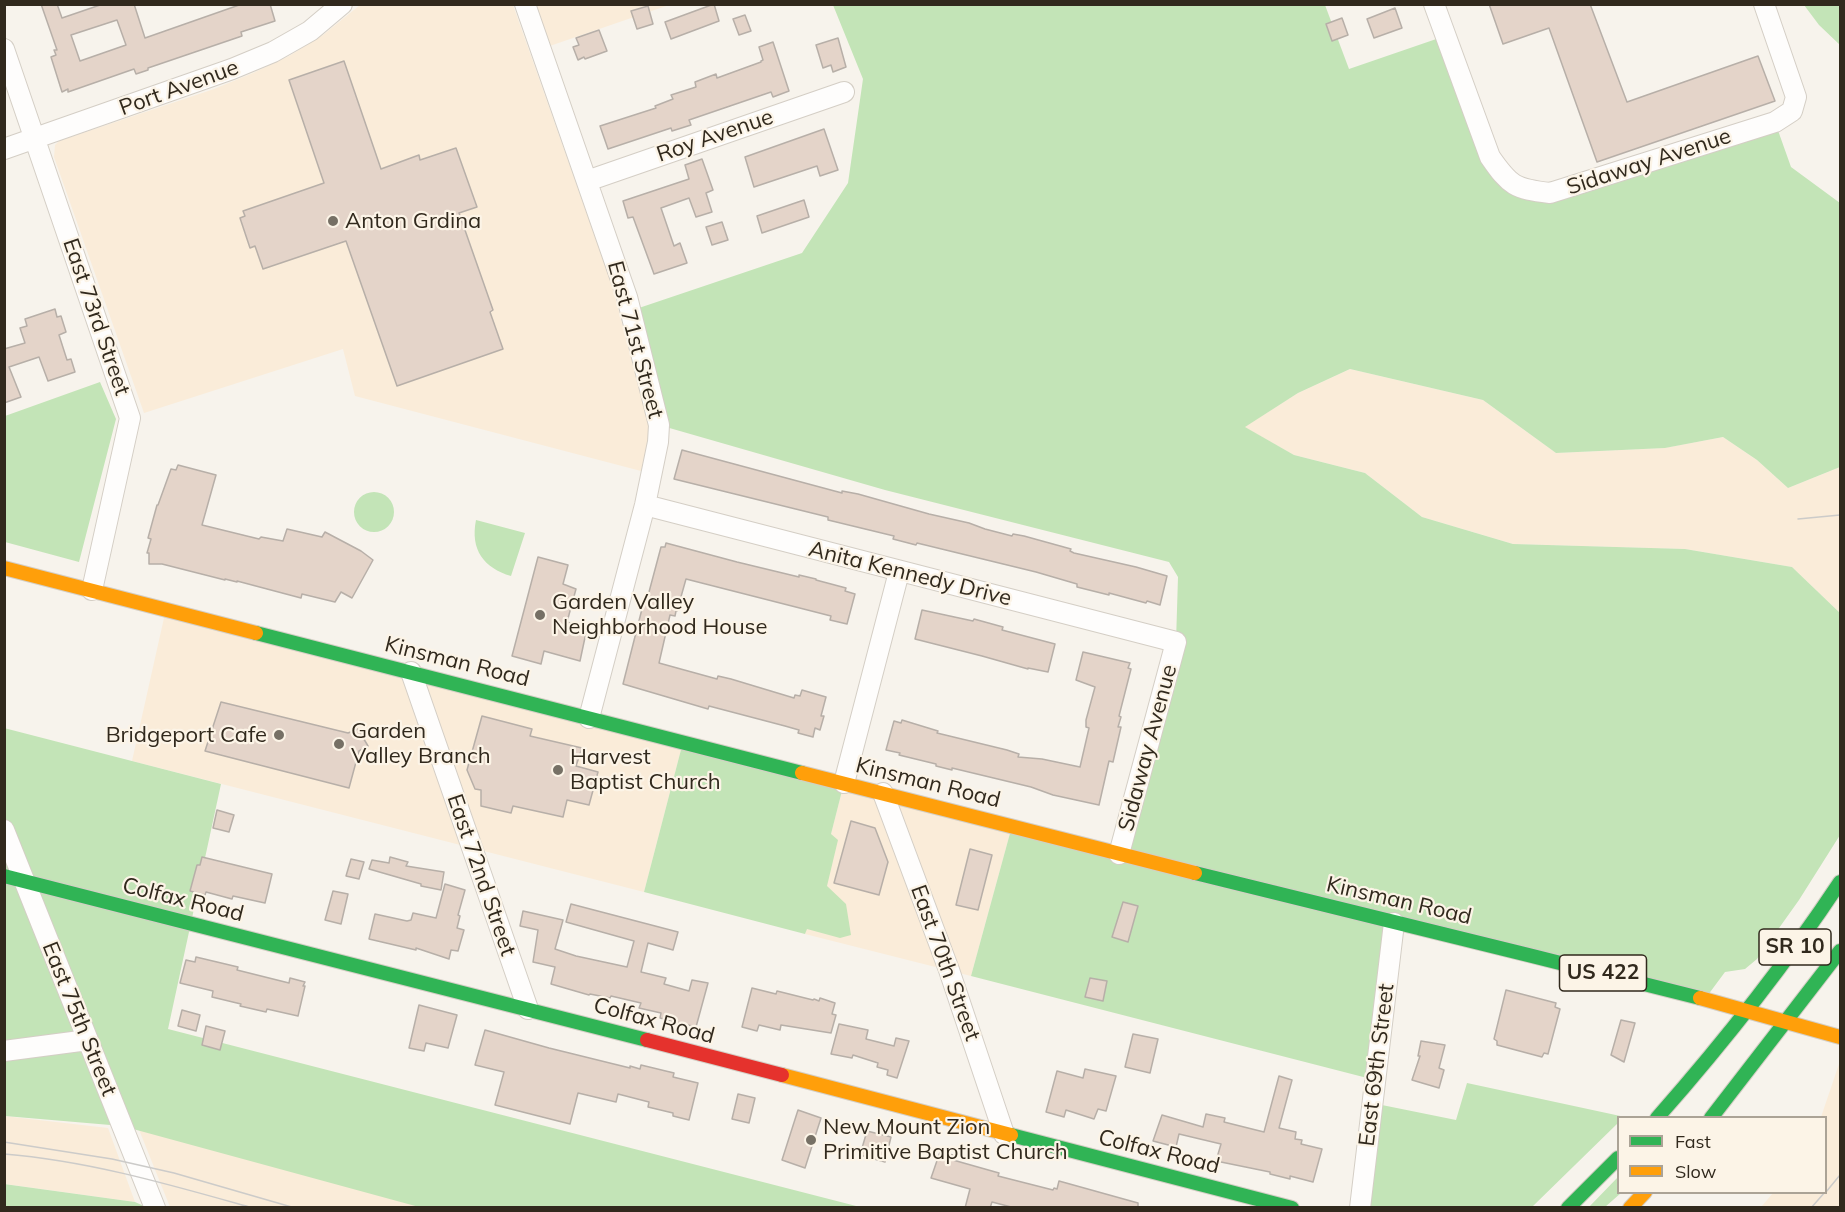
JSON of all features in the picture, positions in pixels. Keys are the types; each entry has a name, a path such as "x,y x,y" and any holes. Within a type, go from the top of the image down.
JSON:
{"main road":[{"name":"Kinsman Road","path":"4,568 1119,854 1747,1010 1840,1037"},
{"name":"Colfax Road","path":"4,876 528,1009 1292,1208"},
{"name":"SR 10","path":"1659,1116 1747,1010 1810,928 1840,882"},
{"name":"SR 10","path":"1713,1116 1840,951"},
{"path":"1568,1208 1617,1159"},
{"path":"1630,1208 1643,1194"}],"street":[{"name":"East 71st Street","path":"525,4 627,297 659,425 658,442 645,505 589,718"},
{"name":"Sidaway Avenue","path":"1434,4 1490,157 1505,179 1526,190 1550,194 1775,122 1792,111 1796,97 1764,4"},
{"name":"Port Avenue","path":"4,149 232,69 273,52 310,31 338,6"},
{"name":"East 73rd Street","path":"4,49 129,418 92,590"},
{"name":"Roy Avenue","path":"587,182 844,92"},
{"name":"Anita Kennedy Drive","path":"645,505 1176,642"},
{"path":"844,783 899,572"},
{"name":"Sidaway Avenue","path":"1119,854 1176,642"},
{"name":"East 72nd Street","path":"411,672 528,1009"},
{"name":"East 70th Street","path":"884,793 949,970 1004,1134"},
{"name":"East 75th Street","path":"4,830 155,1208"},
{"name":"East 69th Street","path":"1360,1208 1394,923"},
{"path":"4,1051 88,1040"}],"shaded area":[{"path":"525,4 669,5 541,49"},
{"name":"Anton Grdina","path":"360,5 513,5 612,285 649,426 649,437 641,471 355,396 343,349 144,413 54,157 55,145 59,141 214,89 253,73 289,56 323,35"},
{"path":"1350,369 1483,400 1556,453 1664,448 1723,437 1757,460 1788,488 1840,467 1840,613 1792,567 1685,549 1513,544 1422,517 1365,473 1294,455 1244,427 1298,393"},
{"path":"166,609 683,742 644,892 132,761"},
{"path":"844,783 1012,826 971,976 805,934"},
{"path":"1840,1064 1840,1207 1761,1207 1772,1194 1827,1194 1827,1116 1821,1116"},
{"path":"118,1077 649,1207 170,1207"},
{"path":"4,1116 108,1128 135,1202 5,1184"}],"green space":[{"path":"833,5 1325,5 1349,69 1445,36 1490,157 1526,190 1775,122 1791,167 1840,203 1840,467 1788,488 1757,460 1723,437 1665,448 1556,453 1483,400 1350,369 1298,393 1245,427 1294,455 1365,473 1422,517 1513,544 1685,549 1792,567 1840,613 1840,835 1799,900 1757,959 1745,969 1725,972 1705,999 1394,923 1375,1080 971,976 1012,826 1119,854 1176,642 1178,577 1169,562 885,490 659,425 630,311 802,253 848,183 863,79"},
{"path":"1804,5 1840,5 1840,45 1819,25"},
{"path":"100,382 116,419 79,562 5,542 5,416"},
{"path":"374,492 388,498 394,512 388,526 374,532 360,526 354,512 360,498"},
{"path":"476,520 525,533 511,576 493,568 481,556 475,540"},
{"path":"4,728 221,784 168,1029 860,1207 419,1207 122,1126 5,1116"},
{"path":"683,742 844,783 831,834 838,840 827,886 846,904 851,935 840,938 807,929 805,934 644,892"},
{"path":"1467,1083 1620,1116 1617,1116 1617,1124 1532,1207 1360,1208 1372,1103 1456,1120"},
{"path":"1617,1178 1617,1194 1620,1194 1605,1207 1588,1208"},
{"path":"4,1184 135,1202 146,1207 5,1207"}],"building":[{"path":"41,4 57,4 62,18 103,4 134,4 145,38 242,4 270,4 275,21 241,32 242,36 148,68 148,70 136,74 134,69 68,92 68,89 62,92 51,57 56,55 54,50 57,50","holes":["117,20 126,45 80,61 71,35"]},
{"path":"714,4 719,21 671,39 665,22"},
{"path":"1489,4 1590,4 1627,102 1758,56 1775,101 1597,162 1549,28 1503,44"},
{"path":"648,6 653,24 637,29 631,11"},
{"path":"1395,8 1402,28 1374,38 1367,19"},
{"path":"745,15 751,31 739,35 733,19"},
{"path":"1342,18 1348,35 1332,41 1326,24"},
{"path":"599,30 607,51 578,60 573,47 579,45 576,38"},
{"path":"838,38 846,67 833,72 831,65 823,68 816,45"},
{"path":"773,42 789,91 773,97 771,92 689,120 691,125 672,131 671,128 608,149 600,126 656,108 655,106 673,99 671,95 696,87 695,82 716,74 717,78 761,62 763,60 759,47"},
{"path":"344,61 381,169 419,155 420,160 456,148 477,207 459,213 493,310 490,312 503,349 397,386 346,241 263,269 255,246 250,248 240,218 245,216 243,211 324,183 289,80"},
{"path":"824,129 838,170 820,176 817,166 754,187 745,157"},
{"path":"702,159 713,190 706,193 712,212 696,217 689,198 661,208 674,246 680,243 687,263 654,274 633,217 628,218 623,201 689,179 685,165"},
{"path":"804,200 809,217 762,233 757,216"},
{"path":"722,222 728,240 712,245 706,227"},
{"path":"55,309 57,317 61,316 66,332 59,335 67,360 71,359 75,372 48,381 39,357 9,367 21,397 4,403 4,349 25,343 20,328 27,326 25,319"},
{"path":"682,450 842,493 842,491 858,494 1012,536 1013,534 1024,536 1071,549 1070,551 1074,553 1167,576 1160,605 1077,587 1077,584 1036,572 917,543 916,545 893,539 894,536 828,520 828,517 674,479"},
{"path":"178,465 216,475 202,525 259,539 261,537 283,541 287,529 322,537 325,532 373,560 352,598 341,592 335,602 302,594 301,598 162,564 149,564 149,553 147,553 151,539 148,538 157,505 171,469 176,470"},
{"path":"666,543 799,577 799,575 816,579 846,588 845,591 855,594 847,624 830,620 831,616 686,579 675,616 670,615 659,663 717,679 718,676 731,679 794,698 795,695 800,696 802,690 826,697 820,730 815,728 813,737 785,726 709,706 708,709 623,684 644,601 649,592 661,547 665,547"},
{"name":"Garden Valley Neighborhood House","path":"538,557 568,565 563,584 576,589 567,622 587,628 580,661 544,651 541,664 512,656"},
{"path":"922,610 973,621 974,619 1003,627 1002,630 1055,644 1048,672 1028,669 915,639"},
{"path":"1083,652 1130,663 1128,668 1131,669 1119,716 1121,717 1118,727 1121,727 1113,762 1109,761 1099,805 936,766 936,764 886,750 894,721 901,723 902,720 938,731 937,733 1007,750 1019,754 1018,757 1042,759 1080,767 1089,728 1086,727 1086,720 1095,687 1076,680"},
{"path":"221,702 348,733 358,729 368,746 359,751 349,788 205,751"},
{"path":"482,716 532,729 530,736 582,748 576,766 598,772 589,805 567,800 563,817 513,806 511,813 481,806 481,790 475,789 467,770"},
{"path":"217,810 234,815 229,832 213,828"},
{"path":"851,821 875,828 888,862 879,895 834,883"},
{"path":"970,849 992,855 978,910 956,905"},
{"path":"202,857 272,874 265,903 233,896 232,899 206,892 205,895 190,891 197,865 200,865"},
{"path":"390,857 408,862 406,866 444,872 441,890 369,869 372,860 389,863"},
{"path":"351,859 364,862 359,879 346,876"},
{"path":"445,884 465,890 457,928 464,930 458,951 451,950 449,959 416,948 416,950 369,939 375,914 407,921 411,920 413,913 436,918"},
{"path":"333,891 348,894 341,924 325,920"},
{"path":"1123,902 1138,906 1128,942 1112,937"},
{"path":"571,904 678,932 673,950 648,943 641,972 666,978 664,984 689,991 692,980 708,983 696,1027 660,1018 661,1013 639,1008 641,1003 611,996 610,998 589,995 551,984 555,967 533,962 538,930 520,926 523,911 563,920 555,949 576,956 627,967 634,941 566,922"},
{"path":"196,957 289,983 290,978 305,982 298,1016 240,1006 241,1004 212,997 213,991 180,983 186,960 195,962"},
{"path":"1090,978 1107,981 1103,1001 1085,997"},
{"path":"752,988 776,994 777,991 819,1001 820,998 835,1003 832,1014 836,1015 831,1033 781,1025 780,1030 759,1025 757,1031 742,1027"},
{"path":"1506,990 1556,1003 1555,1007 1560,1009 1548,1054 1544,1053 1542,1057 1497,1045 1494,1039"},
{"path":"419,1005 457,1015 448,1048 426,1043 424,1051 409,1048"},
{"path":"182,1010 200,1015 196,1031 178,1026"},
{"path":"1621,1020 1635,1023 1624,1062 1611,1055"},
{"path":"839,1024 868,1030 866,1039 894,1046 896,1038 909,1041 897,1078 887,1075 888,1070 877,1067 878,1063 853,1055 852,1058 831,1054"},
{"path":"206,1026 225,1031 220,1050 202,1045"},
{"path":"485,1030 630,1068 630,1066 640,1069 641,1065 674,1073 673,1077 698,1083 689,1120 673,1116 673,1113 648,1107 649,1102 618,1094 616,1102 578,1093 570,1124 495,1105 504,1072 475,1065"},
{"path":"1133,1034 1158,1039 1150,1073 1125,1067"},
{"path":"1421,1041 1445,1045 1439,1068 1444,1070 1439,1088 1412,1080 1420,1056 1418,1056"},
{"path":"1085,1069 1116,1076 1106,1111 1098,1109 1094,1119 1066,1110 1064,1117 1046,1112 1057,1071 1083,1078"},
{"path":"1279,1076 1292,1080 1279,1128 1296,1132 1295,1139 1302,1140 1301,1144 1322,1149 1313,1182 1290,1176 1290,1179 1270,1174 1270,1172 1216,1161 1221,1144 1179,1134 1176,1147 1153,1141 1162,1115 1203,1127 1206,1114 1225,1118 1224,1122 1264,1132"},
{"path":"738,1094 755,1098 749,1123 732,1119"},
{"path":"798,1110 821,1118 805,1168 782,1160"},
{"path":"867,1131 891,1137 885,1162 860,1155"},
{"path":"940,1152 953,1155 953,1160 999,1173 998,1176 1053,1190 1057,1189 1059,1181 1138,1203 1138,1208 1015,1208 992,1202 990,1208 965,1208 970,1189 931,1178"}],"tram line":[{"path":"1798,519 1840,515"},
{"path":"4,1142 112,1159 174,1173 295,1208"},
{"path":"4,1154 99,1168 253,1208"},
{"path":"1827,1191 1840,1175"},
{"path":"1811,1208 1823,1194"}],"traffic: fast":[{"path":"256,633 802,773"},
{"path":"1195,873 1700,998"},
{"path":"4,876 647,1040"},
{"path":"1659,1116 1753,1003 1840,882"},
{"path":"1713,1116 1840,951"},
{"path":"1011,1135 1292,1208"},
{"path":"1568,1208 1617,1159"}],"traffic: slow":[{"path":"4,568 256,633"},
{"path":"802,773 1195,873"},
{"path":"1700,998 1840,1037"},
{"path":"782,1075 1011,1135"},
{"path":"1630,1208 1643,1194"}],"traffic: jam":[{"path":"647,1040 782,1075"}],"place":[{"name":"Anton Grdina","path":"333,221"},
{"name":"Garden Valley Neighborhood House","path":"540,615"},
{"name":"Bridgeport Cafe","path":"279,735"},
{"name":"Garden Valley Branch","path":"339,744"},
{"name":"Harvest Baptist Church","path":"558,770"},
{"name":"New Mount Zion Primitive Baptist Church","path":"811,1140"}]}
